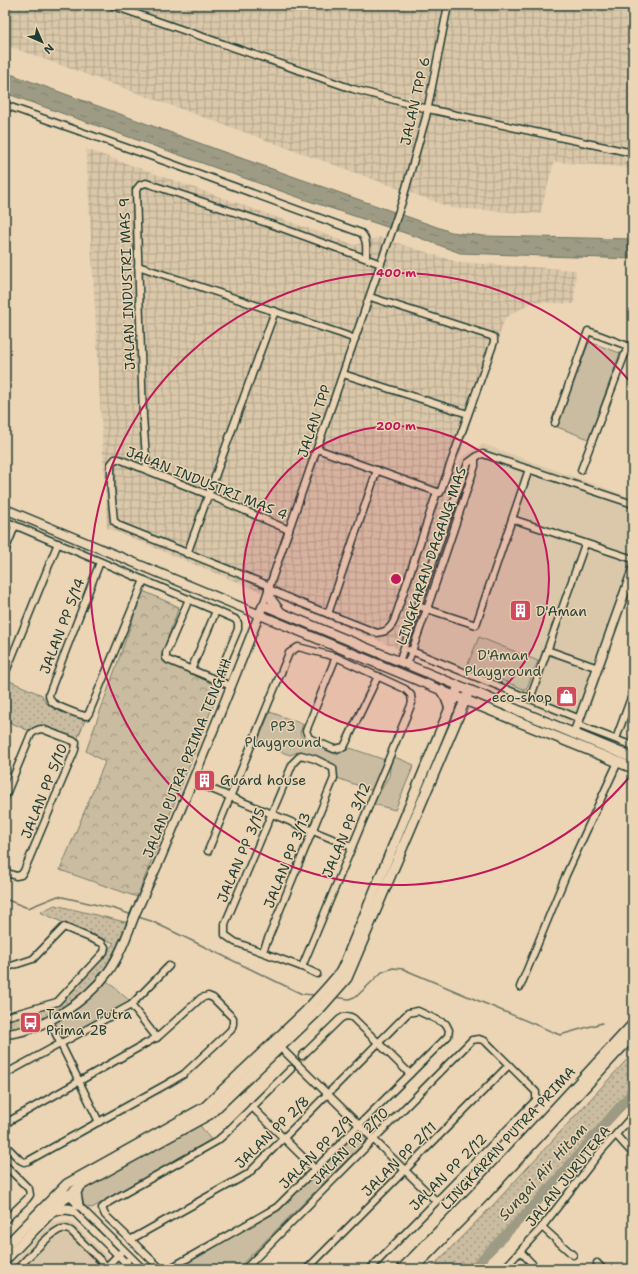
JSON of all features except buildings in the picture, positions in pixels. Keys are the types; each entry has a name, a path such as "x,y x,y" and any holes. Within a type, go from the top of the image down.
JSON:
{"main road":[{"path":"5,1260 54,1210 62,1195 78,1188 210,1114 277,1044 340,973 459,686 633,758"},
{"path":"441,690 450,709"},
{"path":"5,1247 62,1195 78,1177 205,1107 277,1044 317,1012 347,978 353,967 469,690"},
{"path":"455,696 633,768"},
{"path":"459,714 464,710 479,705"},
{"name":"LINGKARAN PUTRA PRIMA","path":"402,1269 488,1182 633,1024"},
{"name":"LINGKARAN PUTRA PRIMA","path":"413,1269 486,1194 633,1035"},
{"path":"54,1210 75,1208 76,1193 78,1188"}],"street":[{"path":"111,5 353,89 428,109 633,153"},
{"name":"JALAN TPP 6","path":"388,244 402,202 428,109 448,5"},
{"path":"5,105 361,233 365,236 366,240 366,258"},
{"name":"JALAN INDUSTRI MAS 9","path":"147,470 143,417 136,190 140,185 146,184 276,226 381,264"},
{"name":"JALAN TPP","path":"263,605 388,244"},
{"path":"138,266 355,339"},
{"path":"317,449 440,493 494,342 494,338 491,336 370,297"},
{"path":"274,311 187,554 270,588 328,614 377,633 384,632 390,628 394,621 437,492"},
{"path":"555,423 588,331 631,347 581,470"},
{"path":"343,374 468,414"},
{"path":"475,458 483,454 633,504"},
{"name":"LINGKARAN DAGANG MAS","path":"399,662 468,463 475,458"},
{"name":"LINGKARAN DAGANG MAS","path":"407,665 475,466 475,458"},
{"name":"JALAN INDUSTRI MAS 4","path":"187,554 120,526 114,521 111,489 111,464 115,459 119,459 209,495 289,530"},
{"path":"418,606 476,625 529,469"},
{"path":"328,614 377,470"},
{"path":"5,509 455,696"},
{"path":"512,519 633,560"},
{"path":"5,521 235,619 238,623 238,629 222,667 218,681"},
{"path":"5,550 15,526"},
{"path":"5,674 58,543"},
{"path":"530,699 585,544"},
{"name":"JALAN PP 5/14","path":"100,562 49,694 49,699 53,703 82,715 87,716 89,713 144,580"},
{"path":"574,734 633,569"},
{"path":"270,588 271,599 282,613"},
{"path":"189,599 166,653 166,658 190,670 230,686"},
{"path":"263,605 459,686"},
{"name":"JALAN PUTRA PRIMA TENGAH","path":"49,1020 67,1011 84,998 108,973 121,951 263,605"},
{"path":"243,608 252,621 253,630 262,624 277,622"},
{"path":"190,670 216,612"},
{"path":"208,851 289,654 298,648 336,657 378,676 344,748 334,750 320,744 309,738 306,731 336,657"},
{"path":"404,648 530,699 633,746"},
{"path":"547,650 598,668"},
{"name":"JALAN PP 3/12","path":"302,967 412,703 411,695 404,689 378,676"},
{"path":"616,739 633,692"},
{"name":"JALAN PP 5/10","path":"5,797 31,734 39,729 42,729 76,742 75,750 24,871 21,875 16,876 5,872"},
{"name":"JALAN PP 3/13","path":"263,951 334,778 333,768 315,759 301,755 293,763"},
{"path":"520,987 566,875 618,762"},
{"name":"JALAN PP 3/15","path":"263,951 235,942 225,935 225,924 293,763"},
{"path":"192,781 352,847"},
{"path":"5,968 33,960 64,927 102,943 105,947 104,952 57,1002 5,1017"},
{"path":"263,951 317,974"},
{"path":"5,1074 131,1004 169,966"},
{"path":"5,1124 156,1038 201,998 208,996 213,998 233,1018 231,1030 184,1074 99,1122 24,1162 5,1145"},
{"path":"131,1004 156,1038"},
{"name":"JALAN PP 2/9","path":"169,1269 273,1211 448,1036 448,1027 443,1022 418,1011 408,1013"},
{"name":"JALAN PP 2/8","path":"130,1240 248,1174 408,1013"},
{"path":"302,1056 344,1017 349,1016 353,1018 410,1074"},
{"path":"5,1034 17,1033 49,1020 99,1122"},
{"name":"JALAN PP 2/10","path":"245,1269 472,1040 479,1039 485,1041 509,1065"},
{"path":"277,1044 436,1201"},
{"name":"JALAN PP 2/12","path":"370,1269 534,1103 537,1097 534,1090 509,1065"},
{"name":"JALAN PP 2/11","path":"307,1269 509,1065"},
{"path":"161,1269 105,1215 102,1208 105,1204 217,1141 290,1069"},
{"path":"252,1107 316,1169"},
{"name":"JALAN JURUTERA","path":"504,1269 521,1252 542,1227 602,1150 633,1115"},
{"path":"616,1135 633,1154"},
{"path":"5,1165 29,1189 30,1195 5,1220"},
{"path":"62,1195 118,1256 132,1269"},
{"path":"75,1208 124,1250 143,1269"},
{"path":"542,1227 573,1255"},
{"path":"17,1269 53,1233 61,1229 71,1231 107,1268 124,1250"},
{"path":"521,1252 537,1269"},
{"path":"118,1269 131,1257"},
{"path":"596,1262 603,1269"}],"shaded area":[{"path":"5,5 633,5 633,168 554,162 540,214 452,208 5,45"},
{"path":"86,149 355,245 379,237 457,262 576,270 574,304 533,302 505,318 396,648 107,528"},
{"path":"483,444 633,498 633,585 583,729 396,648 460,459"},
{"path":"71,1221 119,1269 7,1269 52,1222"}],"green space":[{"path":"589,342 620,353 589,439 557,427"},
{"path":"143,591 179,607 161,657 220,688 137,897 60,870 105,762 86,751"},
{"name":"D'Aman Playground","path":"479,637 538,661 526,690 467,666"},
{"path":"5,679 42,695 46,703 85,720 77,740 45,726 27,730 5,720"},
{"name":"PP3 Playground","path":"270,712 303,724 300,733 304,741 337,755 350,748 388,761 373,791 337,778 334,767 298,752 290,755 257,743"},
{"path":"392,756 414,765 395,810 373,804 389,776"},
{"path":"55,905 129,923 99,980 69,1006 40,1022 15,1031 5,1031 5,1020 59,1005 114,943 40,912"},
{"path":"107,981 131,1002 62,1041 53,1023 82,1005"},
{"path":"633,1053 633,1099 517,1225 473,1269 430,1269 494,1204"},
{"path":"199,1124 211,1140 92,1208 82,1206 80,1190"},
{"path":"358,1130 367,1140 237,1269 174,1269 276,1212"}],"water":[{"path":"5,72 221,151 451,232 484,236 633,239 633,259 460,253 5,93"}],"waterway":[{"path":"5,899 28,908 58,896 115,909 132,915"},
{"path":"138,917 151,921 302,994 315,995"},
{"path":"334,997 349,999 357,996 382,972 393,968 403,969 560,1035 602,1023"},
{"name":"Sungai Air Hitam","path":"472,1269 538,1201 633,1091"}],"place":[{"name":"D'Aman","path":"520,611"},
{"name":"eco-shop","path":"567,697"},
{"name":"Guard house","path":"204,780"},
{"name":"Taman Putra Prima 2B","path":"30,1022"}]}
